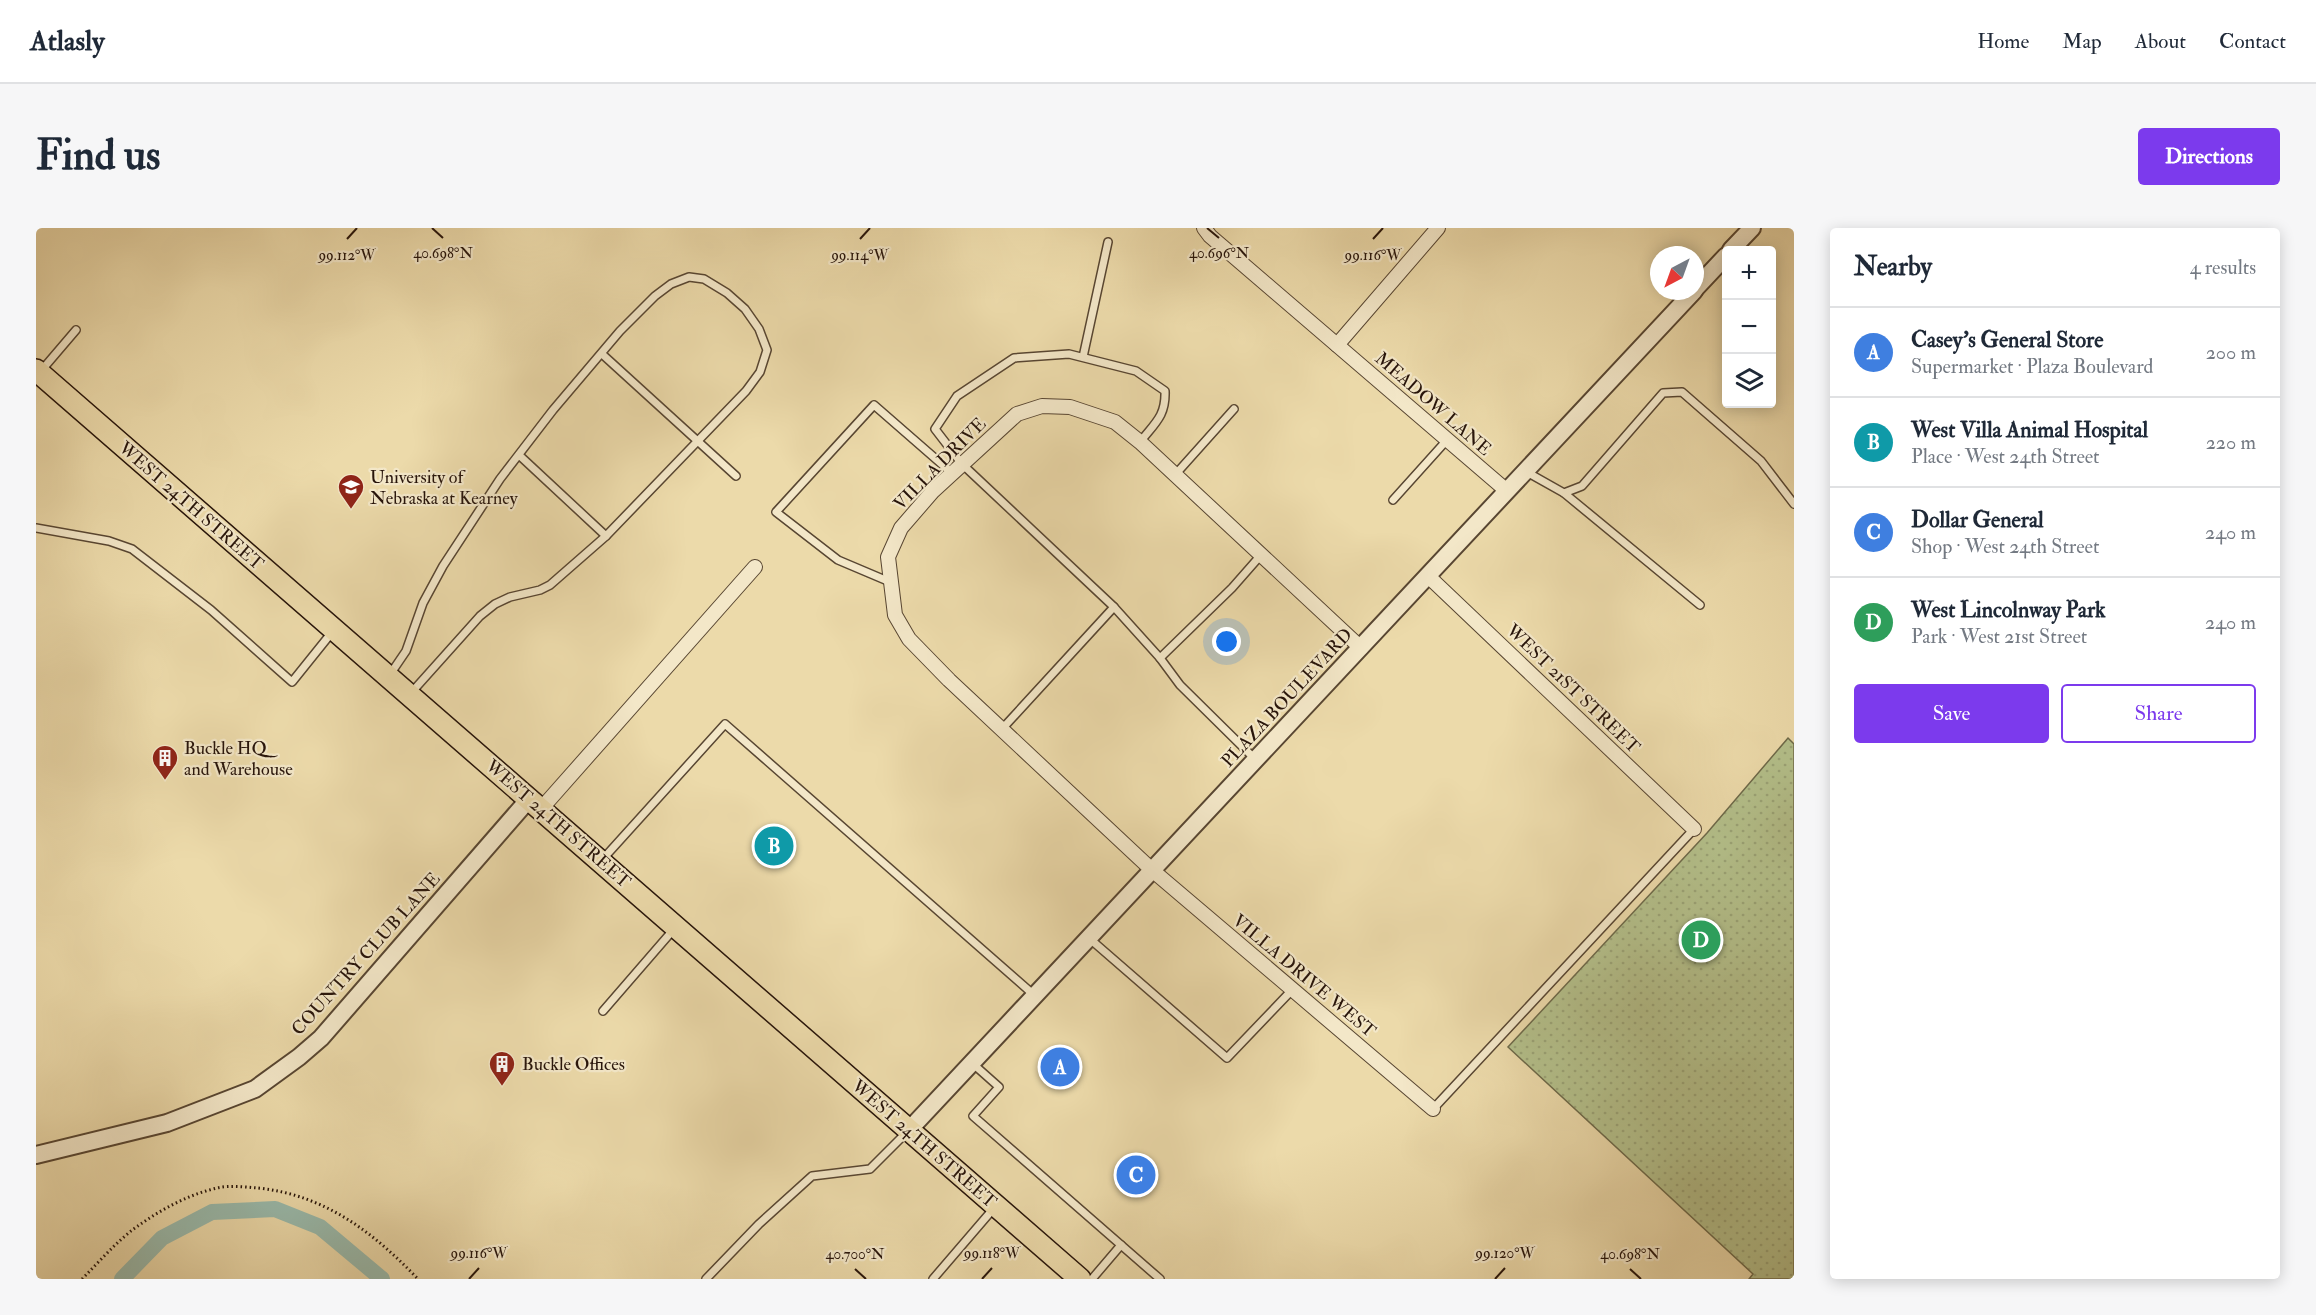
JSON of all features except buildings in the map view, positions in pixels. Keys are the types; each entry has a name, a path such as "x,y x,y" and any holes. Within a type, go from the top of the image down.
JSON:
{"main road":[{"name":"WEST 24TH STREET","path":"37,373 1080,1279"}],"street":[{"name":"MEADOW LANE","path":"1204,228 1210,236 1507,491"},
{"path":"1337,345 1438,228"},
{"path":"1735,246 1752,228"},
{"name":"PLAZA BOULEVARD","path":"1704,279 1722,260"},
{"name":"PLAZA BOULEVARD","path":"909,1130 1685,300"},
{"name":"VILLA DRIVE","path":"1152,870 909,639 895,615 888,557 901,528 933,491 1017,414 1042,406 1070,407 1115,422 1140,442 1361,648"},
{"path":"535,804 755,567"},
{"name":"WEST 21ST STREET","path":"1428,576 1694,828"},
{"name":"COUNTRY CLUB LANE","path":"36,1155 167,1123 255,1089 264,1083 321,1038 535,804"},
{"name":"VILLA DRIVE WEST","path":"1152,870 1433,1108"}],"lane":[{"path":"1083,357 1108,242"},
{"path":"388,678 406,651 423,603 443,566 500,479 554,410 639,311 671,284 689,277 704,279 727,293 745,309 759,329 767,350 760,372 746,391 606,536 550,585 540,590 510,597 495,604 480,616 409,695"},
{"path":"37,373 76,330"},
{"path":"602,354 736,476"},
{"path":"957,469 935,429 957,396 1014,358 1069,354 1136,371 1165,391 1166,405 1161,416 1140,442"},
{"path":"1564,493 1582,486 1663,393 1682,392 1761,461 1794,504"},
{"path":"890,582 838,560 776,512 874,405 957,469 1114,607 1160,658 1180,685 1256,759"},
{"path":"1174,476 1234,410"},
{"path":"1393,500 1447,440"},
{"path":"519,455 606,536"},
{"path":"1525,471 1564,493 1700,605"},
{"path":"36,528 109,542 132,549 211,610 292,682 334,631"},
{"path":"1160,658 1232,588 1261,555"},
{"path":"1002,729 1114,607"},
{"path":"601,861 724,724 1034,995"},
{"path":"1433,1108 1694,828"},
{"path":"603,1011 676,927"},
{"path":"1089,938 1227,1058 1293,989"},
{"path":"972,1063 999,1087 973,1116 1160,1279"},
{"path":"706,1279 759,1224 812,1176 870,1169 909,1130"},
{"path":"933,1279 996,1206"},
{"path":"1092,1279 1121,1245"}],"path":[{"path":"82,1279 133,1229 162,1211 187,1197 219,1188 243,1186 275,1190 308,1199 338,1212 376,1240 418,1279"}],"green space":[{"path":"1788,738 1794,744 1794,1279 1749,1279 1753,1274 1508,1047 1707,833"}],"waterway":[{"path":"122,1279 162,1238 212,1212 275,1209 320,1227 382,1279"}],"place":[{"name":"University of Nebraska at Kearney","path":"351,510"},
{"name":"Buckle HQ and Warehouse","path":"165,781"},
{"name":"West Villa Animal Hospital","path":"774,846"},
{"name":"West Lincolnway Park","path":"1701,940"},
{"name":"Casey's General Store","path":"1060,1067"},
{"name":"Buckle Offices","path":"502,1087"},
{"name":"Dollar General","path":"1136,1175"}]}
